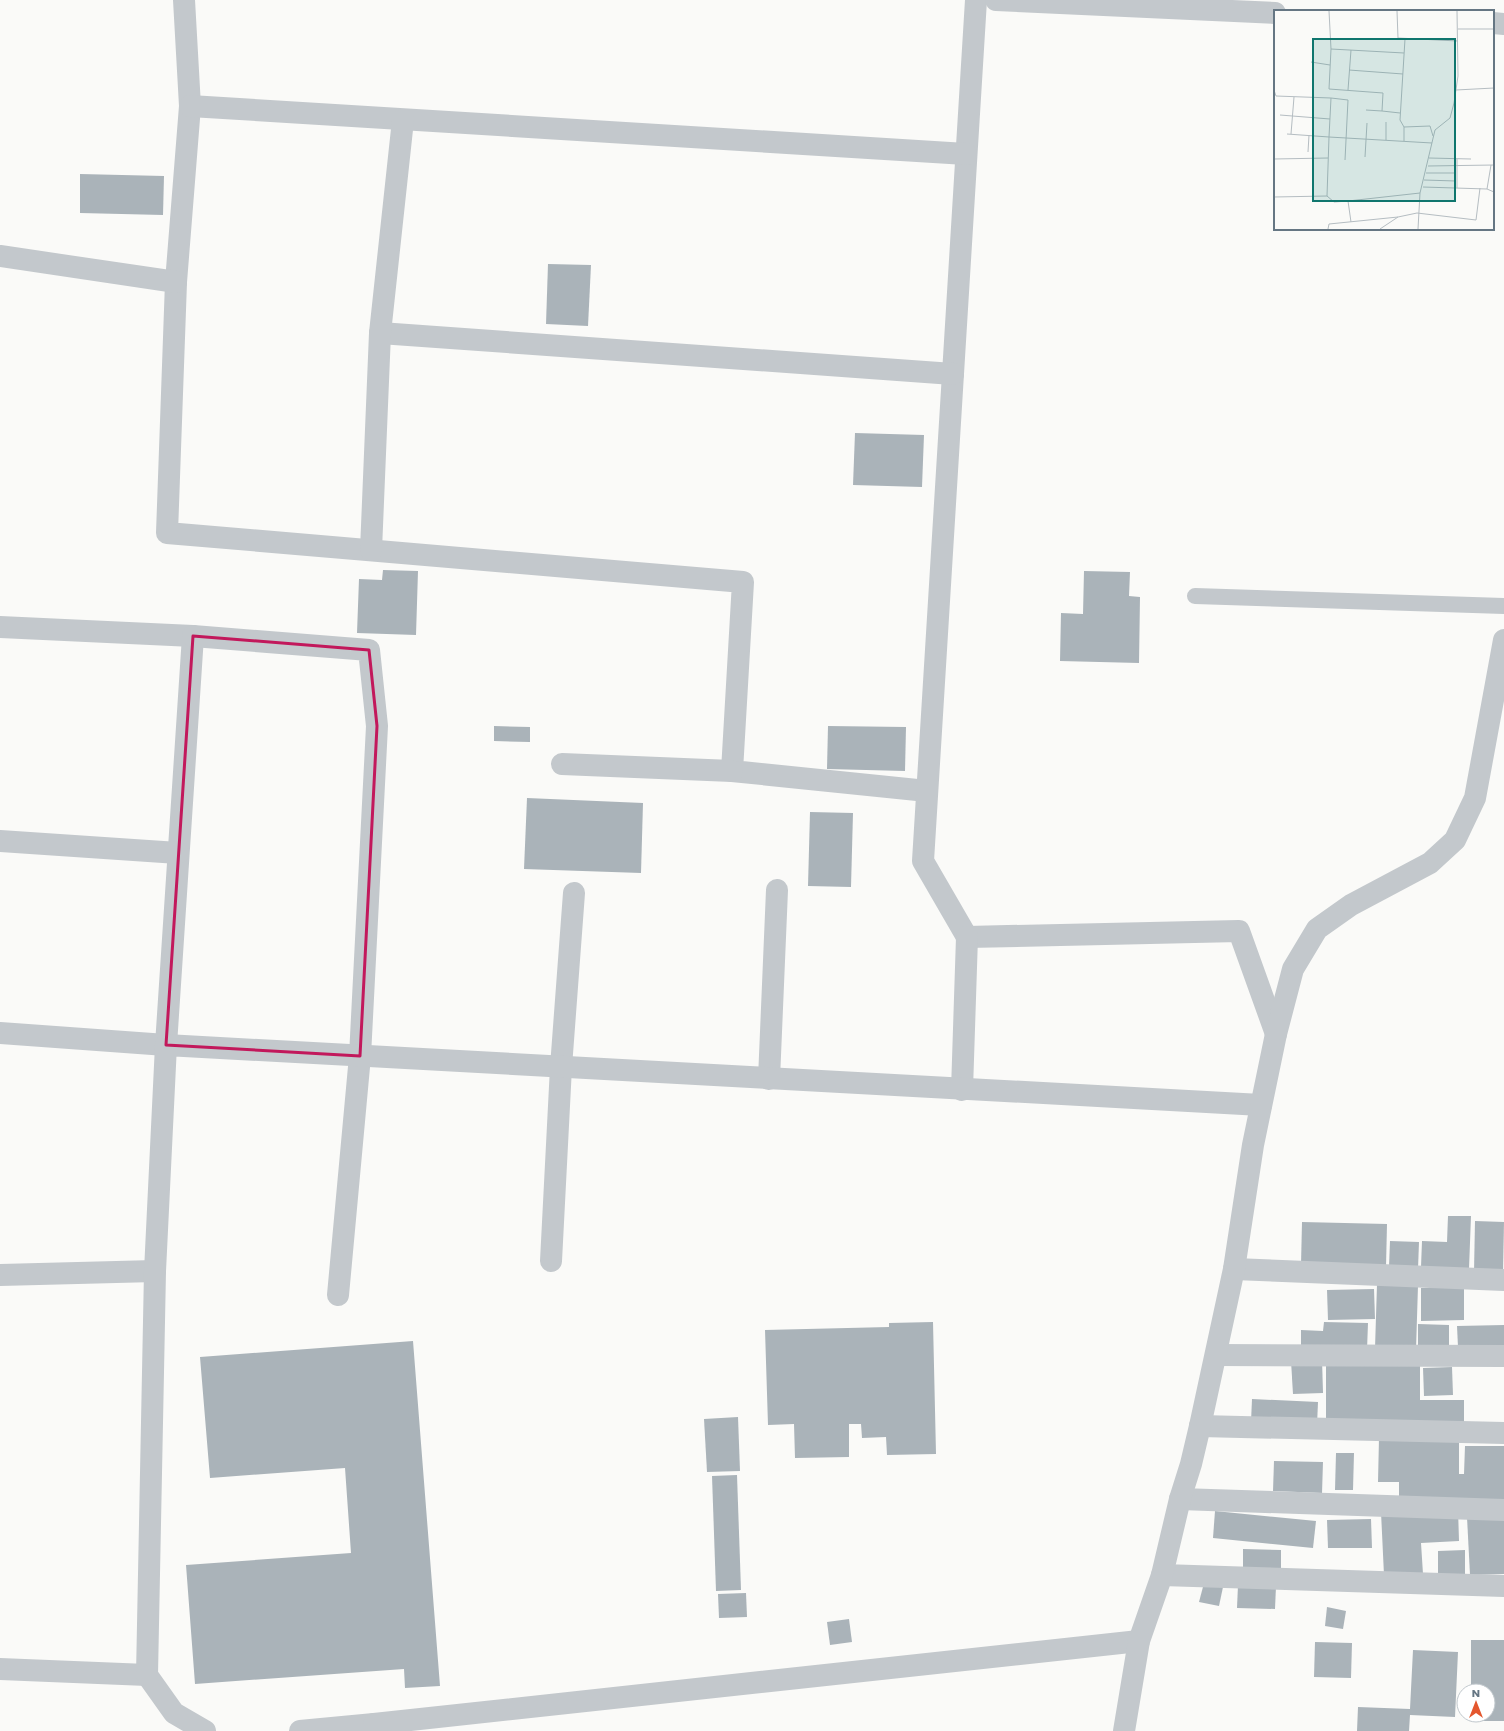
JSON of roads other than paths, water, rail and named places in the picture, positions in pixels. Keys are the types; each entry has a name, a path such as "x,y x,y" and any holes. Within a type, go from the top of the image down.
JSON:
{"street":[{"path":"184,0 190,106 176,282 167,533 743,582 732,771"},
{"path":"962,1090 967,937 923,861 976,0"},
{"path":"996,0 1274,13"},
{"path":"1494,23 1504,24"},
{"path":"190,106 966,154"},
{"path":"371,550 380,334 403,120"},
{"path":"0,256 176,282"},
{"path":"380,334 953,374"},
{"path":"0,627 193,636 369,650 377,726 360,1056 338,1295"},
{"path":"193,636 166,1045 155,1272 147,1675 174,1713 205,1731"},
{"path":"1124,1731 1139,1641 1162,1575 1180,1499 1191,1464 1216,1355 1234,1269 1253,1145 1276,1034 1293,969 1316,929 1351,906 1430,862 1455,840 1474,798 1504,640"},
{"path":"562,764 732,771 928,791"},
{"path":"0,841 178,853"},
{"path":"769,1079 777,890"},
{"path":"551,1261 561,1067 574,892"},
{"path":"967,937 1239,931 1276,1034"},
{"path":"0,1033 166,1045 962,1090 1261,1105"},
{"path":"1234,1269 1504,1280"},
{"path":"0,1275 155,1272"},
{"path":"1216,1355 1504,1356"},
{"path":"1200,1426 1504,1433"},
{"path":"1180,1499 1504,1510"},
{"path":"1162,1575 1504,1586"},
{"path":"300,1731 374,1727 1139,1641"},
{"path":"0,1669 147,1675"}],"lane":[{"path":"1195,596 1504,606"}]}
